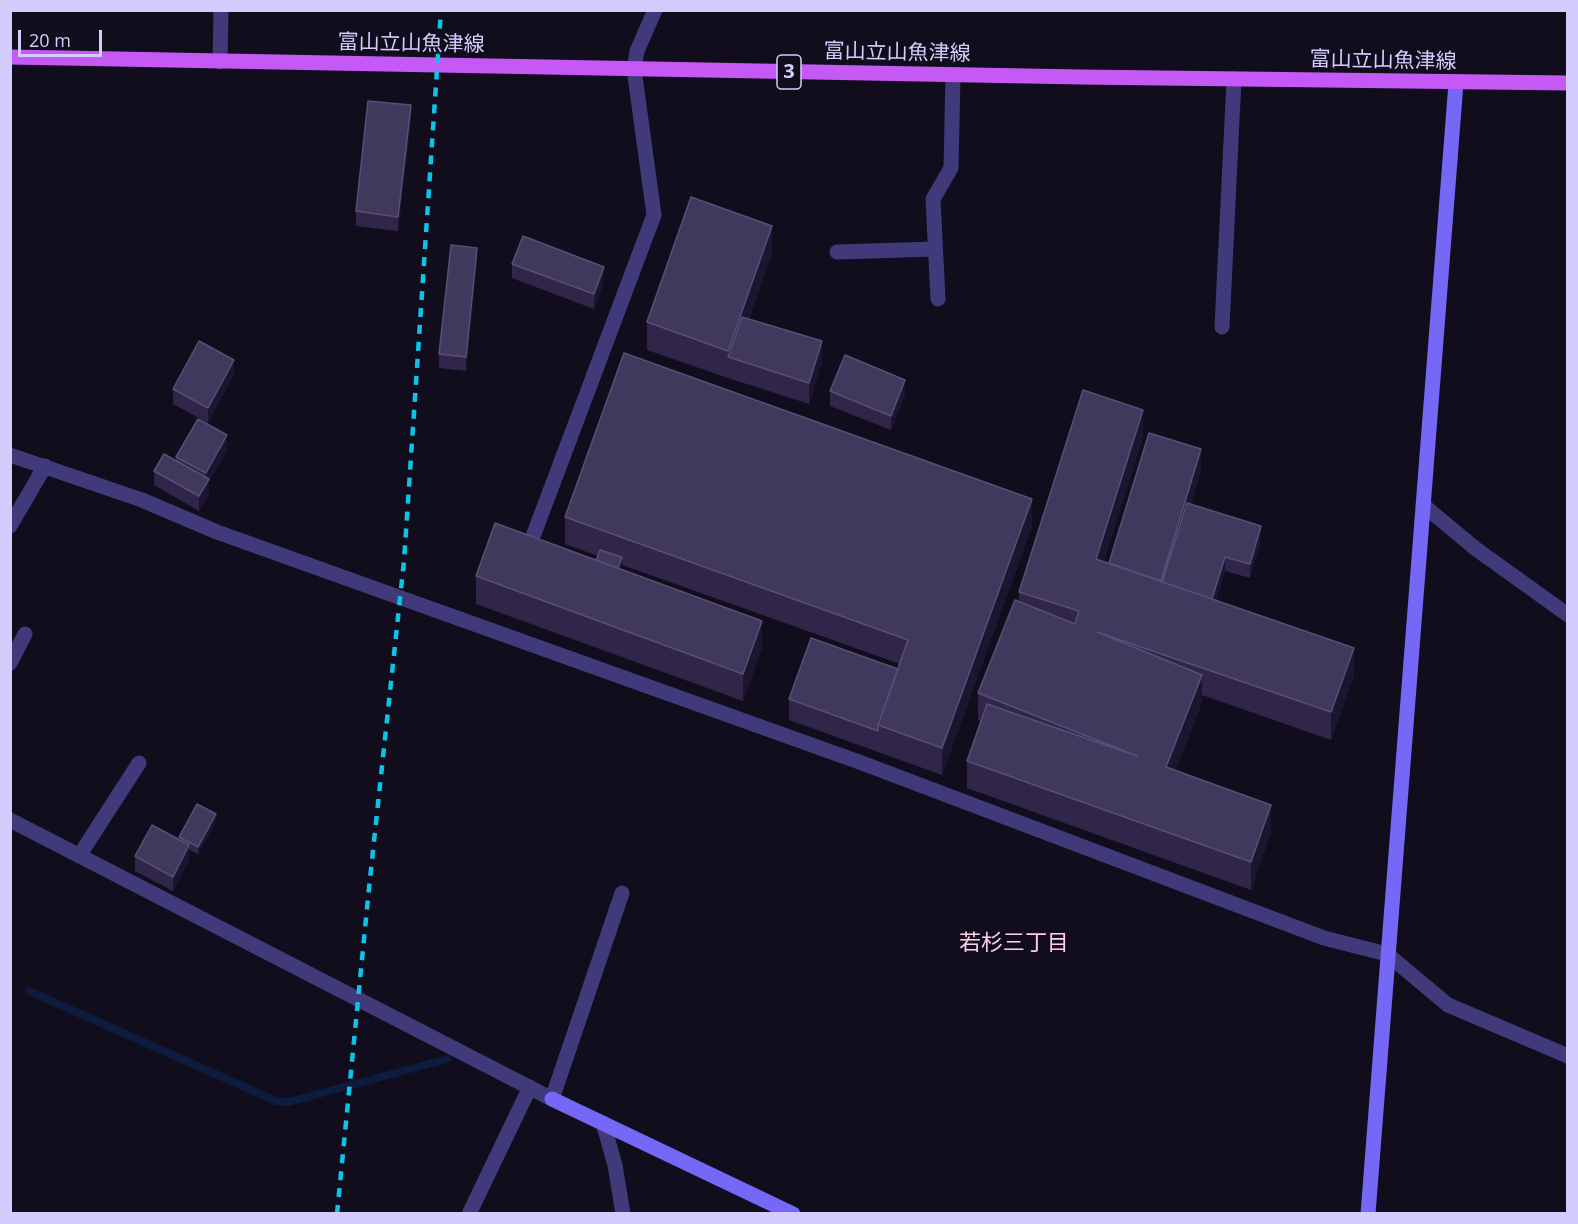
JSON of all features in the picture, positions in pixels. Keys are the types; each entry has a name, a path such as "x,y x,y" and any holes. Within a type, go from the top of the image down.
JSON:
{"main road":[{"name":"富山立山魚津線","path":"10,57 953,75 1568,83"}],"street":[{"path":"220,10 220,62"},
{"path":"529,547 654,215 634,69 637,51 655,10"},
{"path":"938,298 933,199 951,168 953,75"},
{"path":"1222,327 1234,79"},
{"path":"1368,1214 1456,83"},
{"path":"837,252 935,249"},
{"path":"10,454 142,500 228,536 862,763 1324,938 1388,954 1448,1005 1568,1056"},
{"path":"10,526 45,466"},
{"path":"1423,505 1476,549 1568,615"},
{"path":"10,663 25,634"},
{"path":"79,856 139,763"},
{"path":"10,820 552,1099 793,1214"},
{"path":"552,1099 622,893"},
{"path":"470,1212 530,1087"},
{"path":"603,1123 615,1165 623,1214"}],"building":[{"path":"368,101 411,105 398,217 356,211"},
{"path":"691,197 772,226 728,351 647,322"},
{"path":"523,236 604,267 594,294 512,264"},
{"path":"451,245 477,248 466,357 439,354"},
{"path":"742,317 822,341 809,383 728,357"},
{"path":"199,341 234,360 208,408 173,389"},
{"path":"624,353 1032,499 942,748 878,725 908,640 565,517"},
{"path":"845,355 905,380 891,416 830,391"},
{"path":"1083,390 1143,410 1096,559 1354,648 1331,712 1097,632 1202,675 1166,767 1271,805 1251,862 967,761 987,704 1137,756 978,693 1015,600 1075,624 1079,611 1019,592"},
{"path":"198,419 227,435 206,473 176,457"},
{"path":"1149,433 1201,449 1161,581 1109,563"},
{"path":"164,454 209,479 199,496 154,471"},
{"path":"1187,503 1261,526 1250,564 1225,557 1212,599 1162,582"},
{"path":"495,523 762,621 743,674 476,576"},
{"path":"600,550 622,557 618,568 596,560"},
{"path":"811,638 898,669 878,725 878,731 789,699"},
{"path":"197,804 216,814 198,847 179,837"},
{"path":"152,825 189,845 173,877 135,856"}],"waterway":[{"path":"29,991 276,1101 289,1102 447,1059"}],"railway":[{"path":"337,1214 404,561 441,10"}],"district":[{"name":"若杉三丁目","path":"1014,944"}]}
